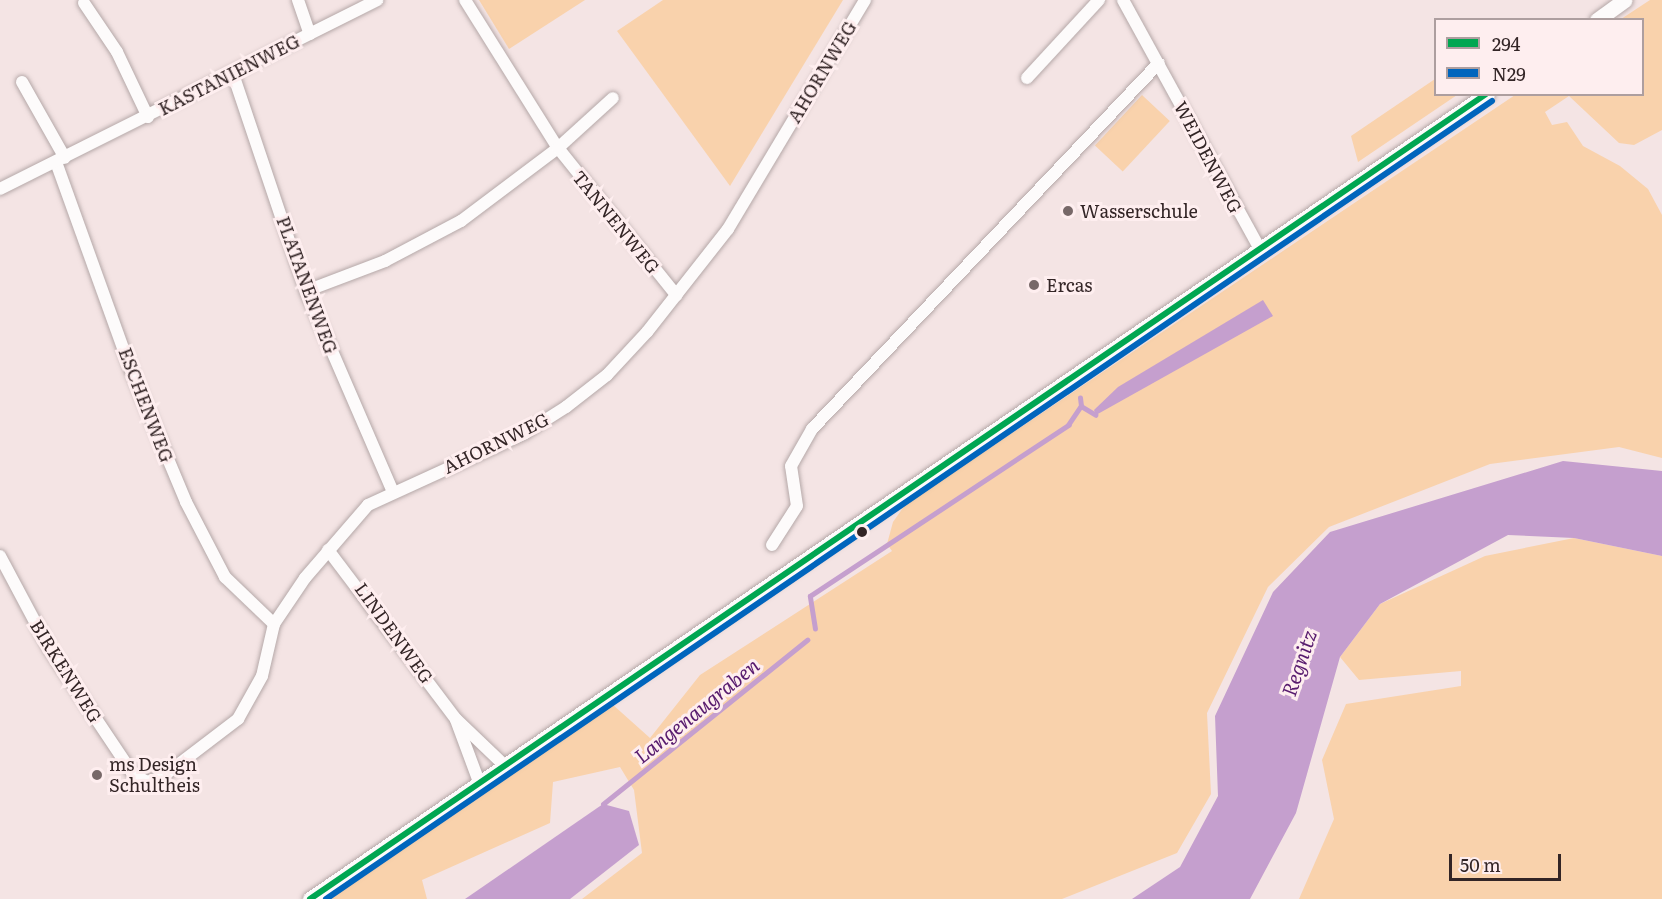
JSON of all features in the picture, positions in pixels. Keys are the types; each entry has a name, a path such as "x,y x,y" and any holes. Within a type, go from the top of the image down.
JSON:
{"street":[{"name":"KASTANIENWEG","path":"298,0 309,34"},
{"name":"KASTANIENWEG","path":"0,189 148,117 377,0"},
{"name":"TANNENWEG","path":"465,0 558,148 676,295"},
{"name":"AHORNWEG","path":"140,780 162,777 238,719 262,676 274,624 328,550 368,505 392,490 505,442 566,407 607,375 676,295 728,229 865,0"},
{"path":"1027,78 1099,0"},
{"name":"WEIDENWEG","path":"1123,0 1260,249"},
{"path":"1600,18 1625,0"},
{"name":"KASTANIENWEG","path":"84,3 117,52 148,117"},
{"path":"772,545 797,506 791,466 805,438 1159,63"},
{"name":"PLATANENWEG","path":"233,74 306,291 392,490"},
{"path":"22,82 61,160"},
{"path":"310,899 1484,96"},
{"path":"306,291 385,261 461,221 558,148 613,98"},
{"name":"ESCHENWEG","path":"61,160 130,368 186,502 225,578 274,624"},
{"name":"LINDENWEG","path":"328,550 456,719 504,765"},
{"name":"BIRKENWEG","path":"0,556 50,650 140,780"},
{"name":"LINDENWEG","path":"456,719 479,782"}],"shaded area":[{"path":"479,0 585,0 509,49"},
{"path":"663,0 843,0 730,186 617,31"},
{"path":"1650,0 1662,0 1662,130 1634,145 1619,143 1569,96 1644,96 1644,18 1623,18"},
{"path":"1434,80 1434,96 1456,96 1358,162 1351,136"},
{"path":"1142,95 1170,121 1123,171 1095,145"},
{"path":"1514,96 1569,96 1545,112 1552,125 1567,122 1583,146 1620,166 1648,189 1662,215 1662,458 1619,447 1490,464 1329,527 1268,587 1207,713 1211,794 1177,853 1062,899 582,899 642,853 634,790 620,767 553,782 550,823 422,880 427,899 330,899 612,704 650,738 700,675 892,551 887,544 893,522 905,505"},
{"path":"1574,538 1662,556 1662,899 1299,899 1334,819 1322,760 1346,704 1461,686 1461,671 1359,680 1340,657 1380,604 1485,556"}],"water":[{"path":"1263,300 1273,316 1096,415 1094,410 1118,387"},
{"name":"Regnitz","path":"1563,461 1662,471 1662,556 1574,538 1508,535 1380,604 1340,657 1296,813 1250,899 1132,899 1180,867 1218,796 1215,716 1273,592 1330,532"},
{"path":"603,804 629,811 639,845 570,899 465,899"}],"waterway":[{"name":"Langenaugraben","path":"815,629 810,596 1068,425 1081,406 1080,398"},
{"path":"1081,406 1096,415"},
{"name":"Langenaugraben","path":"603,804 807,640"}],"transit line":[{"name":"294","path":"310,899 1483,96"},
{"name":"N29","path":"326,899 1492,101"}],"place":[{"name":"Wasserschule","path":"1068,211"},
{"name":"Ercas","path":"1034,285"},
{"name":"ms Design Schultheis","path":"97,775"}]}
